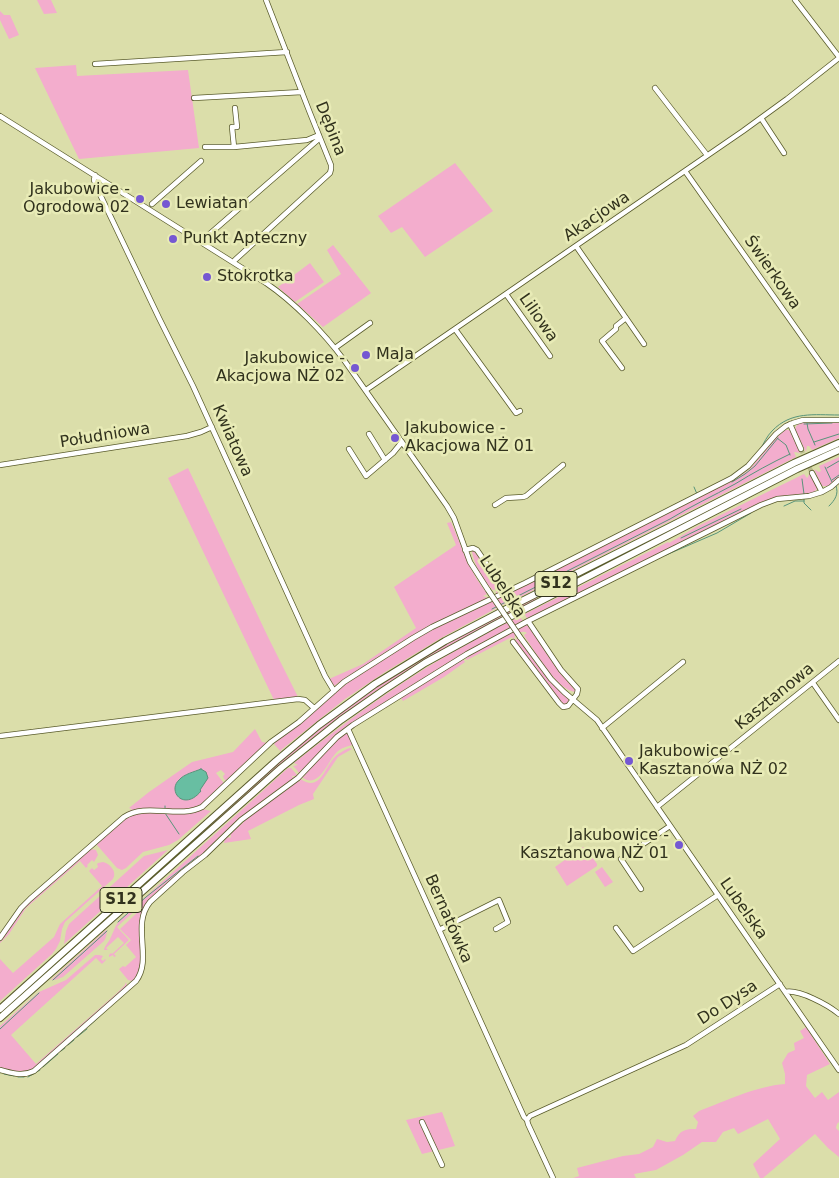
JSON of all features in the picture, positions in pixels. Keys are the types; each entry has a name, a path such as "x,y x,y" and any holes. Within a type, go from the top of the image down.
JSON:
{"highway":[{"name":"S12","path":"0,1008 288,750 375,684 445,641 514,604 673,526 787,466 839,443"},
{"name":"S12","path":"0,1018 294,756 384,690 453,647 520,611 797,469 839,450"}],"street":[{"name":"Dębina","path":"234,262 331,169 266,0"},
{"path":"795,0 839,58"},
{"path":"94,64 287,52"},
{"name":"Akacjowa","path":"366,390 761,118 839,58"},
{"path":"655,88 708,155"},
{"path":"194,98 302,92"},
{"path":"234,146 232,127 237,127 236,108"},
{"name":"Lubelska","path":"0,116 203,242 280,293 335,348 449,509 472,566 520,637 551,680 592,715 602,728 839,1070"},
{"path":"761,118 784,153"},
{"path":"205,147 307,140 320,137"},
{"path":"203,242 205,238 320,137"},
{"path":"152,204 201,161"},
{"name":"Świerkowa","path":"685,171 839,389"},
{"name":"Kwiatowa","path":"95,175 96,186 212,427 325,676 334,691"},
{"path":"576,246 644,344"},
{"name":"Liliowa","path":"506,294 550,356"},
{"path":"622,368 602,341 626,318"},
{"path":"335,348 370,323"},
{"path":"455,329 516,413 520,411"},
{"path":"0,938 30,899 130,813 138,811 198,809 208,802 274,739 299,722 334,691 356,674 422,633 736,476 748,466 776,434 790,424 803,420 839,420"},
{"path":"790,424 801,449"},
{"name":"Południowa","path":"0,465 188,436 212,427"},
{"path":"369,434 385,460"},
{"path":"349,449 366,476 402,442"},
{"path":"495,505 506,498 526,496 563,465"},
{"path":"812,473 822,492"},
{"path":"0,1070 20,1074 34,1071 136,980 141,974 142,969 142,924 144,912 148,905 183,872 205,855 241,820 303,774 334,740 348,729 463,657 528,621 761,505 777,499 809,496 822,492 839,480"},
{"path":"465,550 473,548 477,550 506,592"},
{"path":"514,642 561,706 567,706 577,694 578,689 561,670 528,621"},
{"name":"Kasztanowa","path":"657,807 839,661"},
{"path":"602,728 683,662"},
{"path":"813,682 839,720"},
{"path":"0,736 298,699 305,700 314,708"},
{"name":"Bernatówka","path":"348,729 553,1178"},
{"path":"641,889 621,860 670,826"},
{"path":"616,928 633,951 718,895"},
{"path":"439,930 499,900 508,922 496,928"},
{"name":"Do Dysa","path":"527,1120 530,1116 689,1043 780,984"},
{"path":"785,992 794,991 839,1014"},
{"path":"422,1122 442,1165"}],"shaded area":[{"path":"37,0 51,0 57,13 44,14"},
{"path":"0,11 4,15 10,15 19,35 9,39 0,20"},
{"path":"76,65 77,76 188,70 199,148 79,159 35,68"},
{"path":"455,163 493,211 425,257 402,227 391,233 378,216"},
{"path":"333,245 371,293 323,327 297,304 341,274 327,250"},
{"path":"310,263 324,282 295,302 278,287"},
{"path":"839,422 839,438 812,450 807,446 806,452 795,430 801,423"},
{"path":"785,430 791,432 801,453 794,452 796,457 516,599 512,598 512,591 734,480 749,470"},
{"path":"839,446 839,449 583,576 582,574 795,466"},
{"path":"839,457 839,477 829,486 822,486 814,469 819,472 821,471 819,466"},
{"path":"188,468 298,697 274,700 168,478"},
{"path":"810,472 817,489 813,493 770,499 528,619 526,617 525,614 669,543 696,527 804,474 807,478"},
{"path":"451,522 476,578 487,594 483,596 488,598 428,627 334,686 332,685 329,679 363,664 416,628 394,587 456,545 447,523"},
{"path":"473,550 501,588 500,592 496,594 496,589 493,590 482,577 475,562"},
{"path":"505,595 508,598 508,602 441,638 345,699 281,750 282,753 274,744 274,741 351,680 427,631"},
{"path":"536,597 537,600 463,638 409,670 375,691 330,724 273,771 0,1015 0,1011 271,769 328,722 373,688 407,667"},
{"path":"520,617 523,621 521,623 475,647 349,726 301,772 301,769 300,772 304,776 307,777 304,775 337,740 344,733 349,734 353,745 338,751 317,778 312,780 305,779 293,766 298,765 294,763 337,730 403,683 449,654"},
{"path":"524,625 531,629 575,692 561,684 547,669 525,637 524,635 527,633 515,635 514,639 518,638 547,678 568,698 568,703 562,704 512,637 467,660 465,658"},
{"path":"463,659 465,662 444,677 403,701 401,698 401,697"},
{"path":"255,729 262,742 267,743 227,781 224,779 223,776 225,774 221,770 216,773 224,785 205,803 191,809 139,810 117,819 132,809 129,808 149,792 192,762 233,752"},
{"path":"350,748 352,749 338,757 313,794 314,799 248,831 251,839 224,843 225,839 231,837 230,833 243,823 245,819 299,780 299,783 300,780 296,776 292,776 296,777 218,838 206,853 146,905 141,936 141,966 138,975 133,981 128,980 119,969 123,966 125,967 136,957 126,945 131,940 120,929 141,909 139,907 117,927 129,940 114,954 116,956 109,957 111,953 124,943 118,937 106,948 108,950 104,950 121,919 288,768 291,768 302,780 313,783 318,781 335,757"},
{"path":"201,769 206,772 208,778 201,791 189,800 179,798 175,789 179,780"},
{"path":"202,809 211,811 178,840 169,845 143,852 122,870 117,868 97,845 97,842 128,816 140,813"},
{"path":"583,847 587,849 597,866 567,886 555,867"},
{"path":"90,849 96,850 98,855 94,862 92,860 86,868 80,861 26,908 9,934 0,943 0,940 25,906"},
{"path":"168,850 64,944 69,924 144,856"},
{"path":"103,862 112,869 113,879 65,922 60,941 52,954 0,1001 0,959 13,973 54,937 60,924 102,886 89,871 92,868 94,870 98,867 98,863"},
{"path":"602,867 613,882 605,887 595,872"},
{"path":"106,930 104,941 63,977 51,980"},
{"path":"95,955 103,956 101,959 103,961 106,960 102,964 96,958 11,1035 36,1064 116,994 126,982 127,987 37,1067 23,1072 14,1072 0,1068 0,1026 39,992 66,980"},
{"path":"806,1027 830,1064 807,1075 806,1086 815,1098 822,1092 828,1100 839,1092 839,1122 836,1128 839,1131 839,1157 815,1134 763,1178 760,1178 753,1164 780,1139 768,1119 738,1134 734,1128 723,1132 716,1142 702,1142 656,1170 634,1174 636,1178 573,1178 579,1176 577,1168 623,1156 639,1154 653,1147 657,1139 667,1142 675,1141 683,1131 696,1129 698,1122 693,1116 699,1111 752,1091 785,1084 782,1063 788,1053 795,1050 794,1043 804,1038 800,1031"},
{"path":"442,1112 455,1146 422,1154 406,1120"}],"waterway":[{"path":"761,448 772,431 787,420 812,415 839,415"},
{"path":"807,423 815,445"},
{"path":"804,424 832,423"},
{"path":"814,442 839,434"},
{"path":"777,438 786,445 790,455"},
{"path":"732,482 755,466 778,438"},
{"path":"514,598 670,519 790,454"},
{"path":"827,468 839,461"},
{"path":"825,467 832,482"},
{"path":"832,480 839,475"},
{"path":"802,479 804,494"},
{"path":"829,506 836,497 836,486"},
{"path":"694,487 697,494"},
{"path":"804,499 804,503 811,510"},
{"path":"784,506 795,501 804,501"},
{"path":"681,538 741,509"},
{"path":"666,555 717,533 751,513"},
{"path":"492,609 508,601"},
{"path":"165,806 165,813 179,834"},
{"path":"118,922 198,856"},
{"path":"53,980 107,931"},
{"path":"0,1029 39,993"},
{"path":"89,1026 101,1015"},
{"path":"77,1037 87,1029"},
{"path":"68,1045 74,1040"},
{"path":"61,1051 65,1048"},
{"path":"43,1067 58,1054"},
{"path":"28,1077 40,1070"},
{"path":"4,1074 14,1076"},
{"path":"18,1077 24,1077"}],"tunnel":[{"path":"801,449 812,473"}],"place":[{"name":"Jakubowice - Ogrodowa 02","path":"140,199"},
{"name":"Lewiatan","path":"166,204"},
{"name":"Punkt Apteczny","path":"173,239"},
{"name":"Stokrotka","path":"207,277"},
{"name":"MaJa","path":"366,355"},
{"name":"Jakubowice - Akacjowa NŻ 02","path":"355,368"},
{"name":"Jakubowice - Akacjowa NŻ 01","path":"395,438"},
{"name":"Jakubowice - Kasztanowa NŻ 02","path":"629,761"},
{"name":"Jakubowice - Kasztanowa NŻ 01","path":"679,845"}]}
